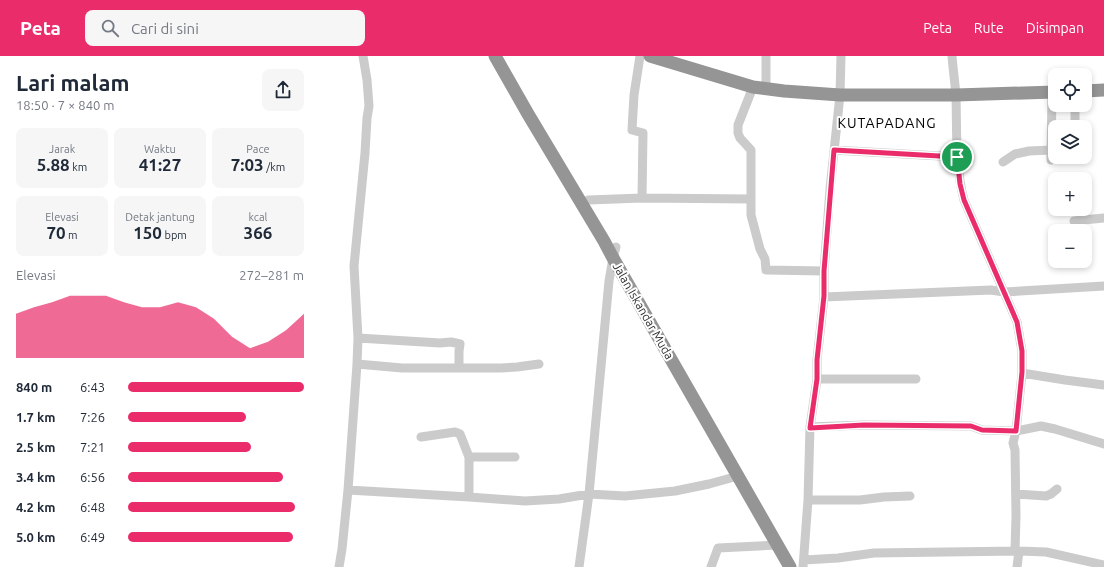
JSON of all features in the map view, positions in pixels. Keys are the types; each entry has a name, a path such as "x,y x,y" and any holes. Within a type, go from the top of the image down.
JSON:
{"highway":[{"name":"Jalan Iskandar Muda","path":"495,56 557,155 604,240 627,270 734,456 802,565"},
{"name":"Jalan Iskandar Muda","path":"504,56 549,142"},
{"path":"650,56 667,58 760,88 784,91 840,95 956,95 1048,92"},
{"path":"1092,91 1104,90"},
{"name":"Jalan Iskandar Muda","path":"557,155 588,200 650,323 790,567"}],"street":[{"path":"339,567 348,490 357,364 358,338 354,266 369,106 363,56"},
{"path":"640,56 634,95 632,130 643,133 642,198"},
{"path":"766,56 760,88 738,125 738,133 740,138 751,150 751,215 760,249 765,259 766,270 824,271"},
{"path":"841,56 840,95 824,271 824,296 817,360 817,379 810,428 808,500 802,565 874,553 1017,551 1046,552 1104,565"},
{"path":"952,56 956,95 957,157 960,184 964,200 1017,322 1022,351 1022,372 1014,443 1017,567"},
{"path":"834,150 957,157"},
{"path":"1003,162 1015,154 1030,151 1048,150"},
{"path":"588,200 642,198 751,199"},
{"path":"1074,221 1104,218"},
{"path":"579,567 589,494 608,289 614,253"},
{"path":"824,296 991,290 1004,292 1104,286"},
{"path":"358,338 440,343 451,342 460,344 459,368"},
{"path":"357,364 402,368 517,367 539,364"},
{"path":"1022,372 1104,385"},
{"path":"817,379 916,379"},
{"path":"810,428 864,425 971,426 982,430 1016,431 1041,426 1104,444"},
{"path":"421,436 458,433 461,435 470,457 469,497"},
{"path":"470,457 515,457"},
{"path":"348,490 469,497 525,502 589,494 625,496 675,491 738,476"},
{"path":"1016,494 1046,496 1057,489"},
{"path":"808,500 860,500 910,496"},
{"path":"711,567 718,548 777,545"},
{"path":"1089,562 1089,559 1091,558 1104,560"}],"district":[{"name":"KUTAPADANG","path":"887,123"}],"route":[{"path":"834,150 957,157 960,184 964,200 1017,322 1022,351 1022,372 1016,431 982,430 971,426 864,425 810,428 817,379 817,360 824,296 824,271 834,150"}]}
